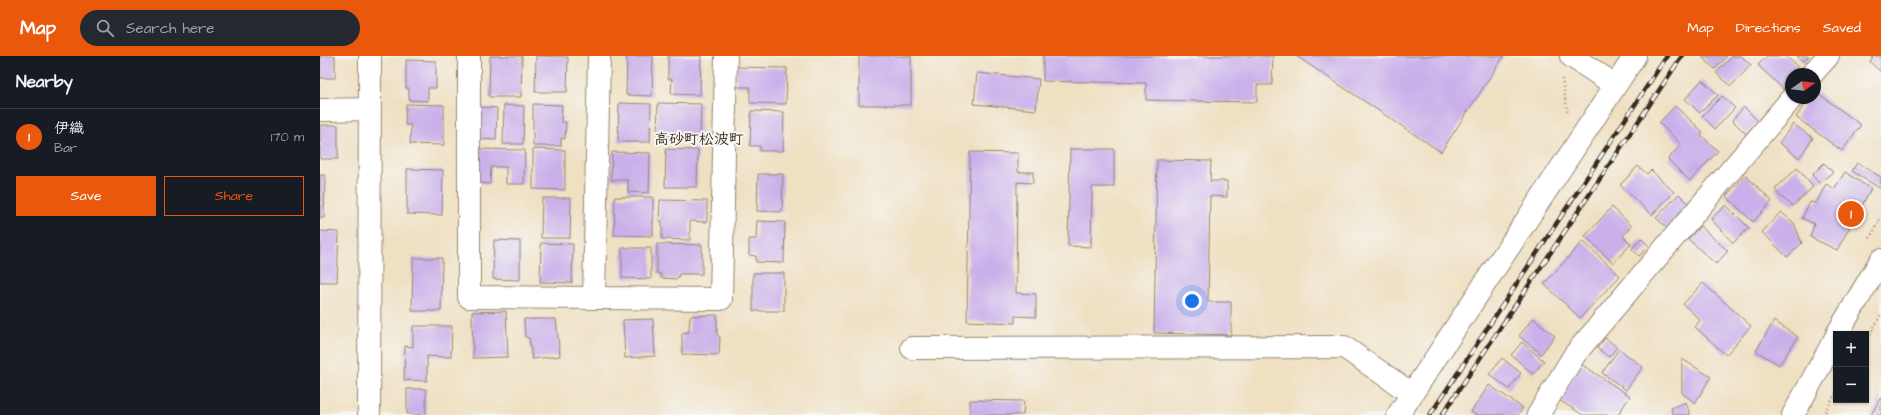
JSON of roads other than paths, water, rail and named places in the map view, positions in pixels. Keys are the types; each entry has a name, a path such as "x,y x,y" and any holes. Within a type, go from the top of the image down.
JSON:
{"street":[{"path":"369,415 370,56"},
{"path":"469,56 469,297 721,299 726,56"},
{"path":"594,298 599,56"},
{"path":"1571,56 1615,86"},
{"path":"1398,415 1635,56"},
{"path":"1817,68 1828,56"},
{"path":"1538,415 1575,354 1787,104"},
{"path":"320,110 370,109"},
{"path":"1840,331 1881,260"},
{"path":"1793,415 1833,342"},
{"path":"912,348 1344,347 1412,394"}],"railway":[{"path":"1430,415 1667,56"},
{"path":"1442,415 1682,56"}],"place":[{"name":"伊織","path":"1851,214"}],"district":[{"name":"高砂町松波町","path":"699,139"}]}
